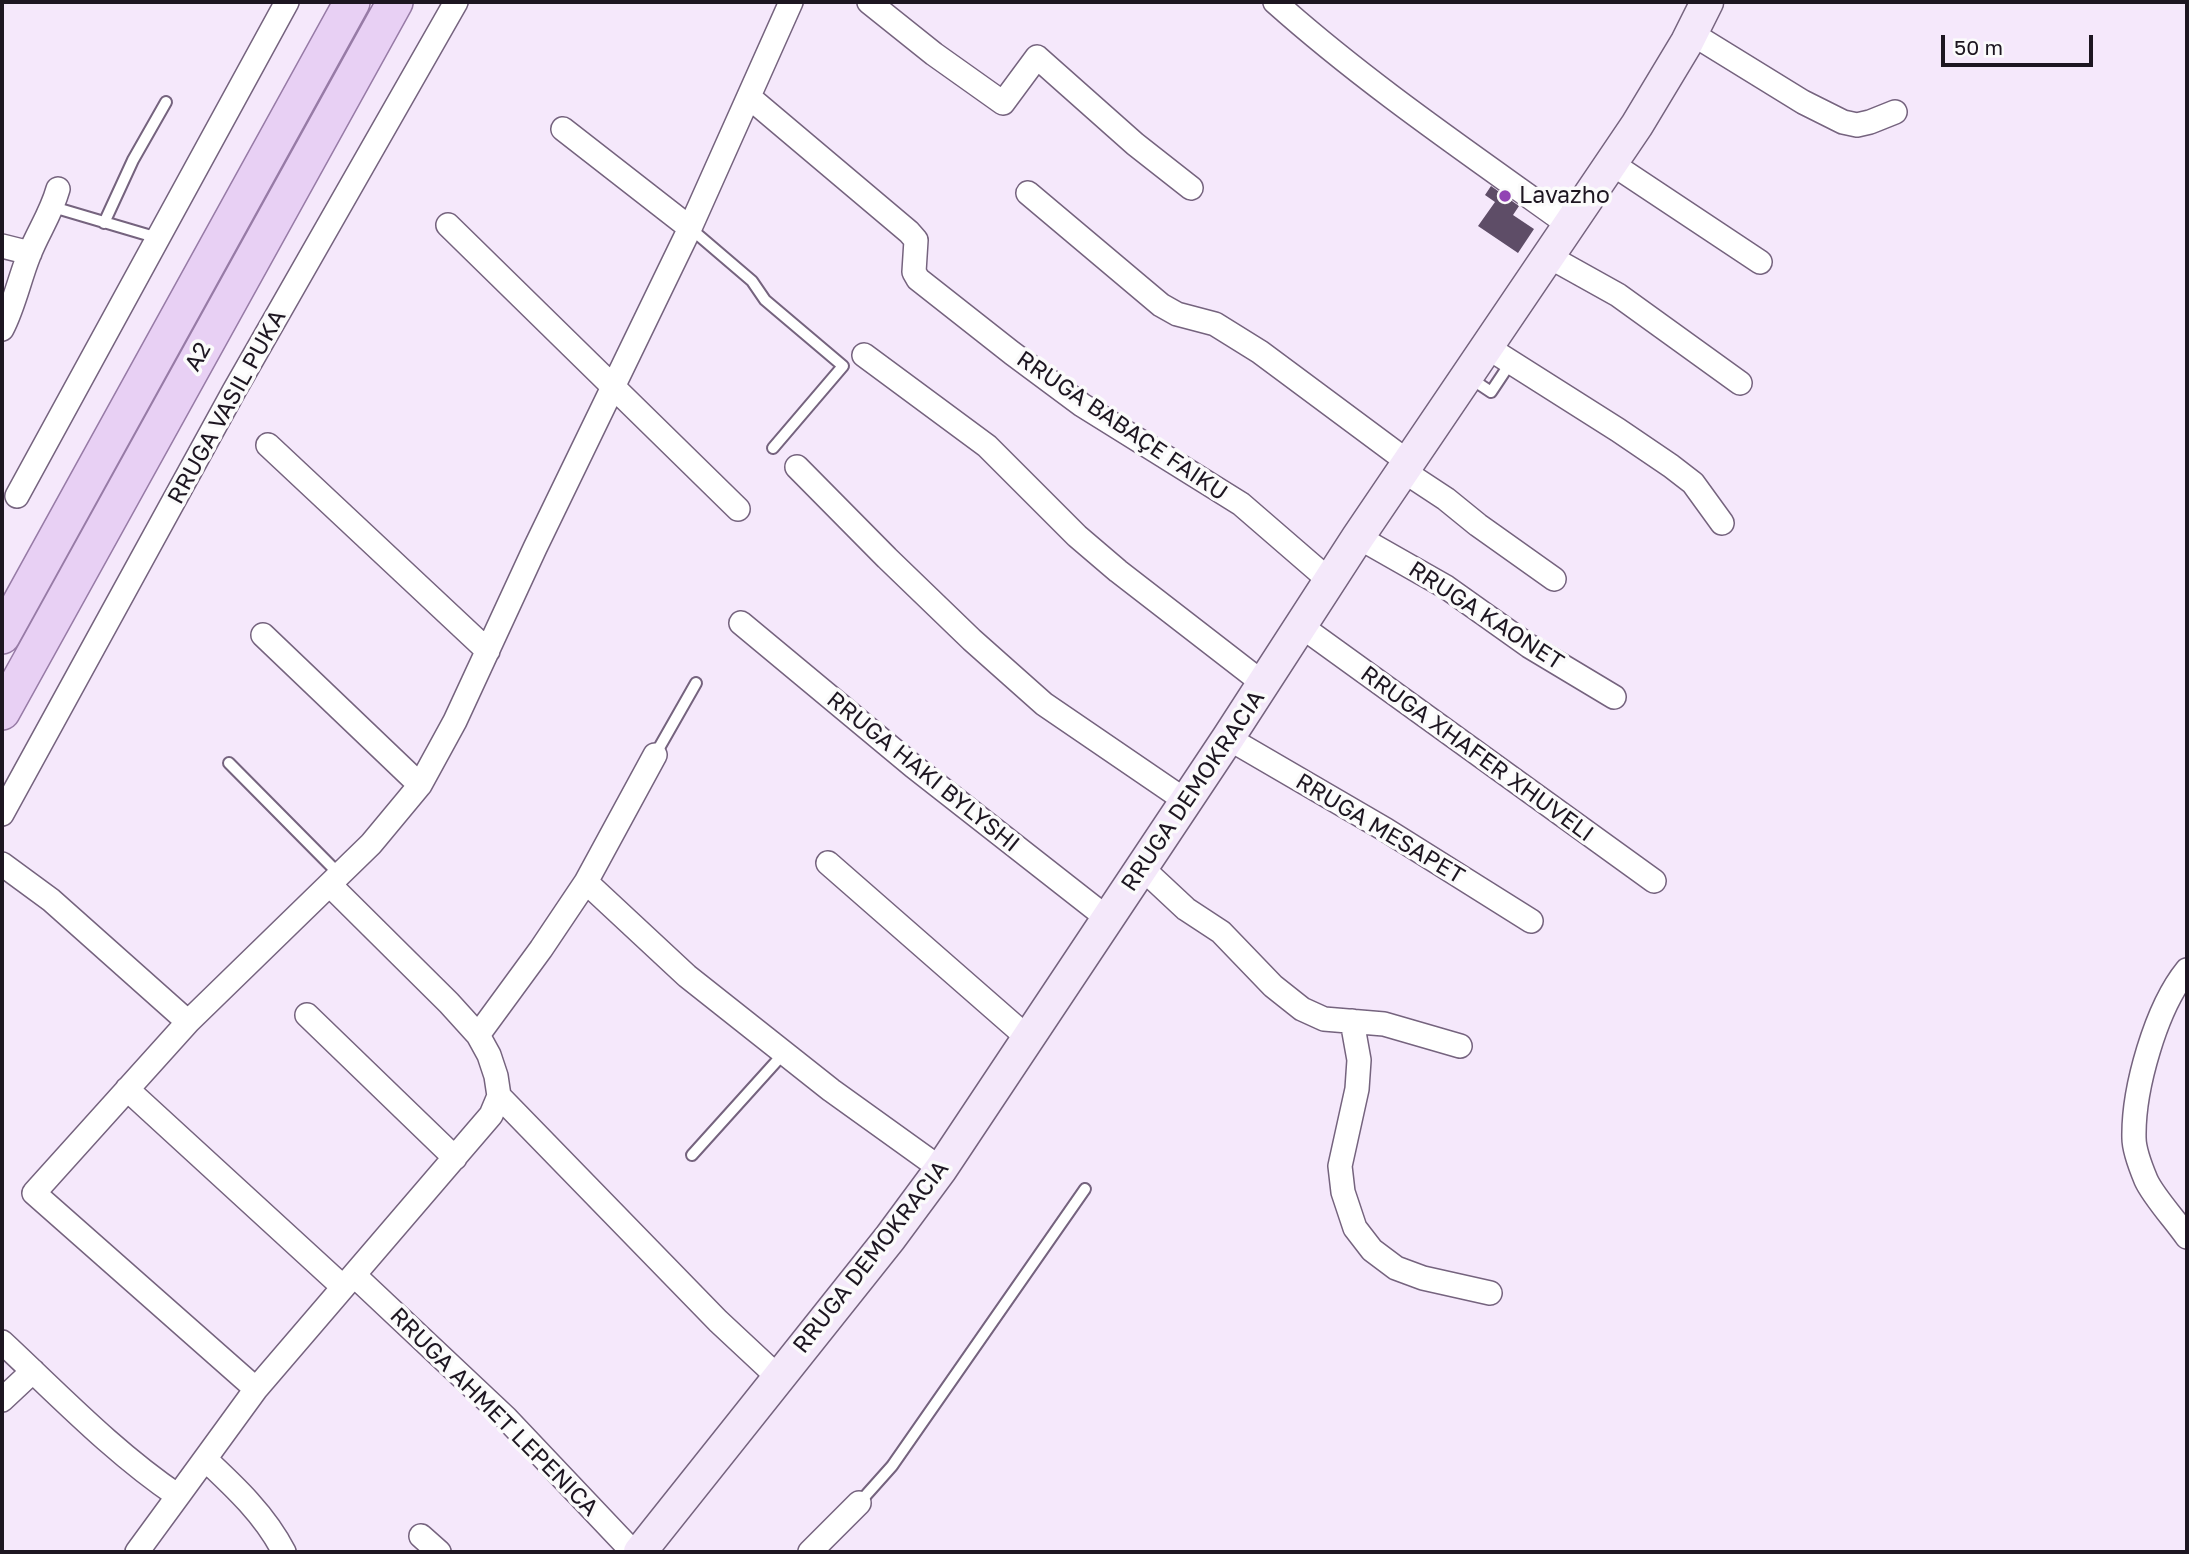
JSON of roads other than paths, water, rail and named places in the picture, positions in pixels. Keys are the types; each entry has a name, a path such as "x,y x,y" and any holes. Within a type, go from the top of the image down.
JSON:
{"main road":[{"name":"A2","path":"2,636 352,2"},
{"name":"A2","path":"2,712 395,2"},
{"name":"RRUGA DEMOKRACIA","path":"640,1552 890,1238 941,1169 1264,684 1405,466 1468,377 1499,355 1548,256 1637,125 1692,33 1705,2"}],"street":[{"path":"17,496 287,2"},
{"name":"RRUGA VASIL PUKA","path":"2,814 234,391 456,2"},
{"path":"256,1389 34,1193 188,1022 371,844 421,785 488,652 535,548 690,228 791,2"},
{"path":"869,2 934,54 1003,103 1037,57 1135,144 1191,188"},
{"path":"1275,2 1354,68 1569,225"},
{"path":"1692,33 1803,102 1843,122 1857,125 1895,112"},
{"name":"RRUGA BABAÇE FAIKU","path":"749,97 909,232 916,240 914,272 918,279 1082,405 1241,505 1330,581"},
{"path":"563,129 690,228"},
{"path":"1611,163 1760,262"},
{"path":"1028,193 1161,305 1177,314 1215,324 1261,352 1478,525 1554,579"},
{"path":"2,329 30,253 55,198"},
{"path":"448,225 738,509"},
{"path":"2,246 30,253"},
{"path":"1548,256 1618,295 1740,383"},
{"path":"864,355 987,446 1077,536 1264,684"},
{"path":"1499,355 1671,466 1693,483 1721,523"},
{"path":"268,446 488,652"},
{"path":"797,467 972,640 1044,704 1186,801"},
{"name":"RRUGA KAONET","path":"1358,537 1446,587 1529,646 1614,697"},
{"name":"RRUGA HAKI BYLYSHI","path":"741,623 914,766 1107,918"},
{"name":"RRUGA XHAFER XHUVELI","path":"1301,626 1654,881"},
{"path":"263,635 421,785"},
{"name":"RRUGA MESAPET","path":"1228,738 1386,830 1531,921"},
{"path":"478,1035 586,882 655,755"},
{"path":"828,863 1028,1038"},
{"path":"2,864 51,900 188,1022"},
{"path":"1141,867 1186,909 1221,932 1273,986 1302,1009 1324,1019 1384,1024 1460,1046"},
{"path":"137,1552 256,1389 491,1115 499,1096 489,1055 478,1035 335,880"},
{"path":"586,882 687,976 784,1053 941,1169"},
{"path":"2187,970 2178,982 2156,1027 2138,1094 2134,1141 2147,1182 2187,1237"},
{"path":"307,1015 455,1158"},
{"path":"1352,1021 1359,1060 1357,1089 1340,1166 1343,1192 1355,1228 1372,1250 1396,1268 1423,1279 1490,1293"},
{"name":"RRUGA AHMET LEPENICA","path":"127,1089 506,1418 633,1552"},
{"path":"499,1096 718,1321 778,1377"},
{"path":"2,1342 143,1473 178,1496"},
{"path":"2,1400 33,1371"},
{"path":"205,1459 245,1498 276,1536 284,1552"},
{"path":"810,1552 859,1503"},
{"path":"421,1536 439,1552"}],"lane":[{"path":"104,223 133,160 166,102"},
{"path":"55,198 104,223 158,238"},
{"path":"690,228 752,281 765,300 843,366 773,449"},
{"path":"655,755 696,683"},
{"path":"229,763 335,880"},
{"path":"692,1155 784,1053"},
{"path":"859,1503 892,1466 1085,1189"}],"place":[{"name":"Lavazho","path":"1505,196"}]}
